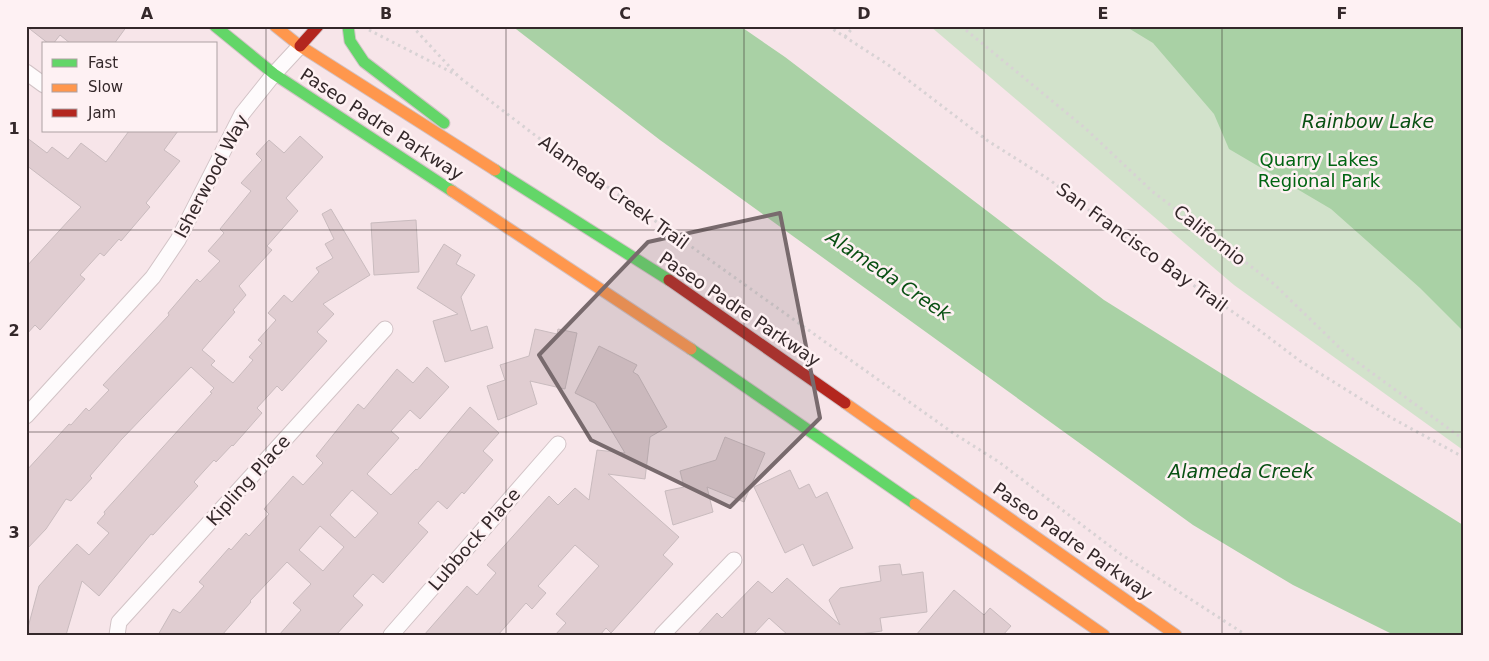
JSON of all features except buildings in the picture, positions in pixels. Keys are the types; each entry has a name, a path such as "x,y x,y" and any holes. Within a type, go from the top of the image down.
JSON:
{"main road":[{"name":"Paseo Padre Parkway","path":"214,26 274,74 709,361 1104,635"},
{"name":"Paseo Padre Parkway","path":"275,26 300,46 685,290 1176,635"},
{"name":"Isherwood Way","path":"300,46 318,26"},
{"path":"348,26 350,41 364,62 443,122 490,166"}],"street":[{"name":"Isherwood Way","path":"26,416 153,277 178,240 242,114 274,74 300,46"},
{"path":"26,72 42,84"},
{"name":"Kipling Place","path":"117,635 119,622 385,329"},
{"name":"Lubbock Place","path":"391,635 558,444"},
{"path":"662,635 734,560"}],"path":[{"path":"362,26 460,77"},
{"name":"Alameda Creek Trail","path":"412,26 460,77 536,136 953,433 999,462 1119,553 1246,635"},
{"name":"San Francisco Bay Trail","path":"828,26 887,64 988,141 1050,180 1134,245 1255,327 1300,362 1390,417 1463,457"},
{"path":"845,37 854,26"},
{"name":"Californio","path":"961,26 1085,128 1153,192 1274,284 1346,354 1463,439"}],"highlighted area":[{"path":"780,213 820,418 730,507 591,440 539,355 648,242"}],"green space":[{"name":"Quarry Lakes Regional Park","path":"930,26 1463,26 1463,450 1234,285"}],"water":[{"name":"Alameda Creek","path":"512,26 740,26 785,57 1104,300 1463,525 1463,635 1394,635 1293,585 1193,525 660,140"},
{"name":"Rainbow Lake","path":"1125,26 1463,26 1463,331 1420,288 1331,209 1229,149 1214,114 1153,43"}],"traffic: fast":[{"path":"215,26 274,74 452,191"},
{"path":"348,26 350,41 364,62 444,123"},
{"path":"495,170 669,280"},
{"path":"691,349 915,504"}],"traffic: slow":[{"path":"275,26 300,46 495,170"},
{"path":"452,191 691,349"},
{"path":"845,403 1176,635"},
{"path":"915,504 1104,635"}],"traffic: jam":[{"path":"300,46 318,26"},
{"path":"669,280 845,403"}]}
